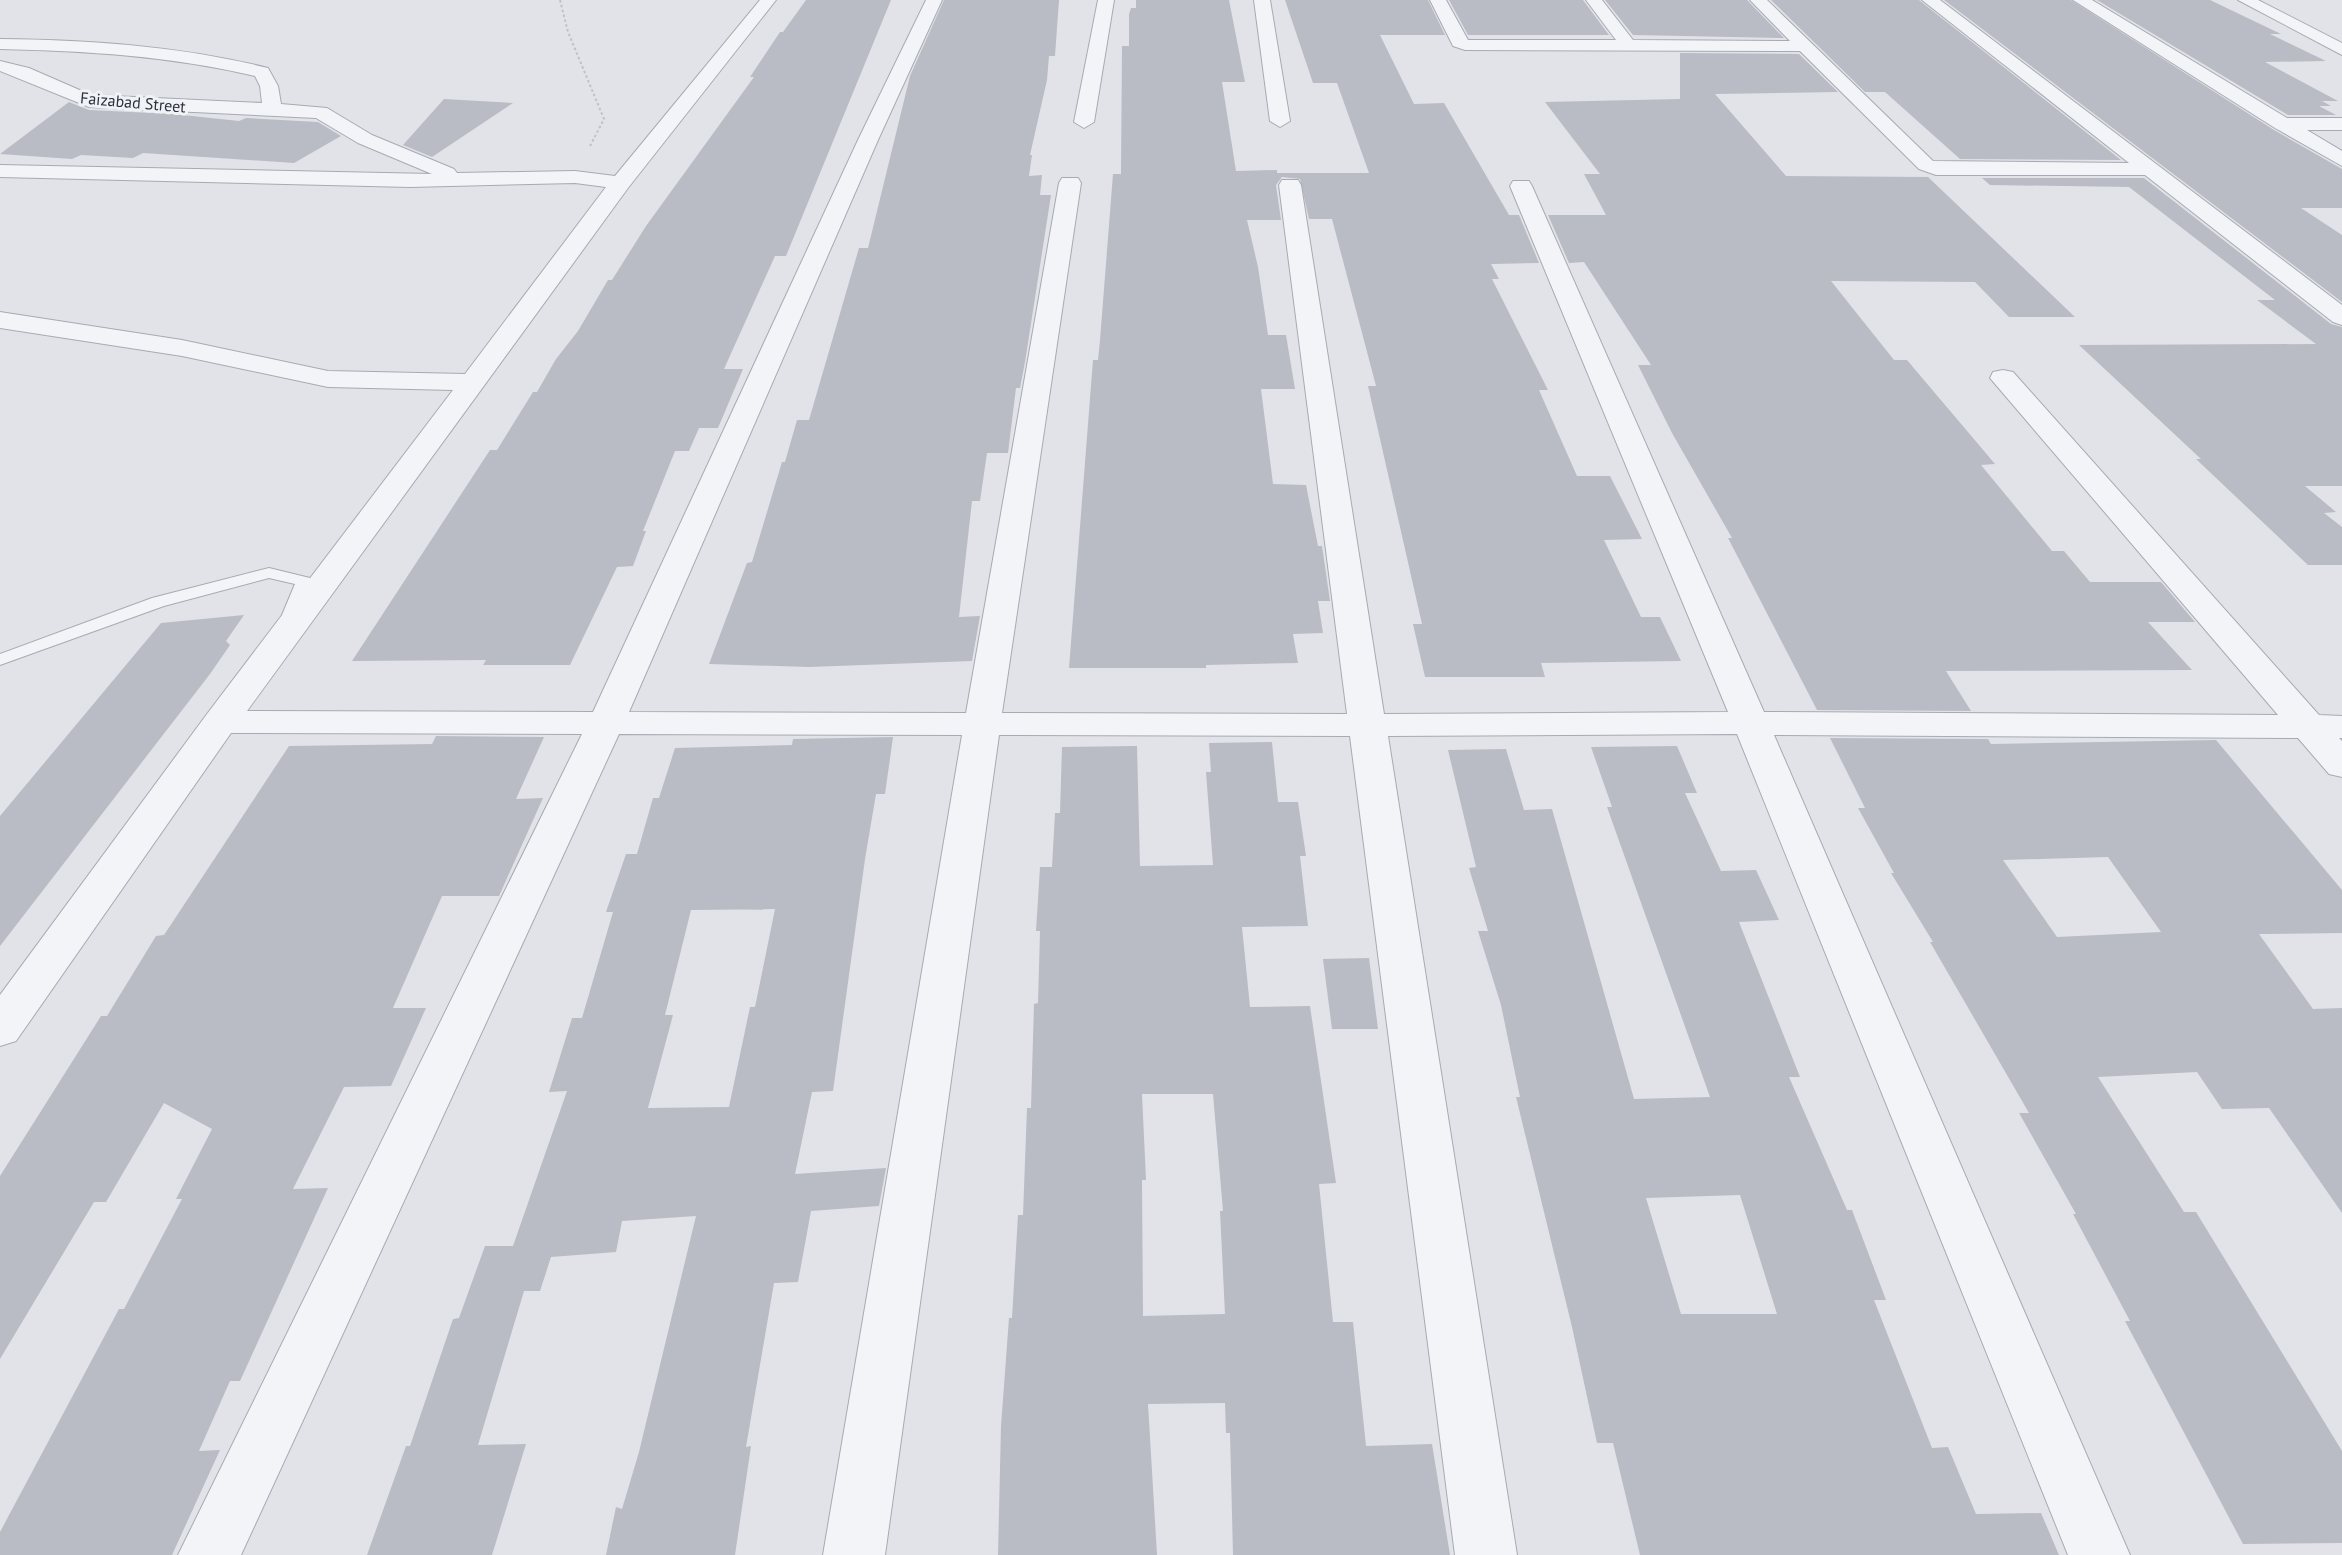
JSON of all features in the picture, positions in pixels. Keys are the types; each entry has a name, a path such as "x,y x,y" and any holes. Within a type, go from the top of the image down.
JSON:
{"street":[{"path":"0,1029 220,722 620,183 768,0"},
{"path":"209,1555 606,723 862,152 934,0"},
{"path":"1084,122 1106,0"},
{"path":"1262,0 1280,121"},
{"path":"1438,0 1459,42 1465,45 1804,46"},
{"path":"1594,0 1628,45"},
{"path":"1758,0 1926,164 1936,169 2150,169"},
{"path":"1930,0 2342,317"},
{"path":"2081,0 2342,160"},
{"path":"2246,0 2342,50"},
{"path":"0,44 141,51 222,62 262,72 269,86 272,110"},
{"name":"Faizabad Street","path":"0,66 30,74 67,96 89,101 320,111 365,139 459,178"},
{"path":"2282,124 2342,124"},
{"path":"0,170 410,181 575,177 620,183"},
{"path":"854,1555 982,724 1070,184"},
{"path":"1290,185 1486,1555"},
{"path":"1521,186 1751,723 2099,1555"},
{"path":"0,320 182,348 328,379 473,382"},
{"path":"2003,378 2326,727 2342,765"},
{"path":"220,722 1368,725 1751,723 2326,727"}],"lane":[{"path":"0,660 158,602 269,573 304,581 279,644"}],"path":[{"path":"561,0 568,32 604,119 575,177"}],"building":[{"path":"806,0 891,0 786,256 775,256 724,369 743,369 718,428 699,428 689,451 675,451 643,531 646,531 633,566 617,567 570,665 483,665 486,660 352,661 490,450 497,450 533,392 537,392 556,359 578,331 608,280 612,280 646,226 754,77 750,77 780,32 783,32"},
{"path":"944,0 1059,0 1055,56 1049,56 1047,80 1030,155 1029,176 1042,175 1040,195 1051,195 1025,362 1020,388 1016,388 1008,453 987,453 980,501 972,501 959,617 980,616 972,661 809,667 709,664 747,563 752,562 797,420 809,420 859,248 868,248 910,76"},
{"path":"1136,0 1229,0 1245,82 1222,82 1236,171 1369,173 1337,83 1313,83 1285,0 1428,0 1445,35 1380,35 1414,104 1444,103 1509,215 1519,215 1539,263 1491,264 1499,279 1492,279 1548,390 1539,390 1577,476 1610,476 1642,539 1604,540 1641,617 1660,617 1681,661 1541,663 1545,677 1425,677 1413,624 1422,624 1368,386 1376,386 1332,219 1309,219 1300,179 1282,177 1276,185 1281,220 1247,220 1258,267 1268,335 1286,335 1295,389 1261,389 1273,484 1306,485 1318,546 1322,546 1330,601 1318,601 1323,633 1293,634 1298,663 1206,665 1206,668 1069,668 1093,360 1098,360 1113,174 1121,174 1122,46 1129,46 1129,14 1131,8 1136,8"},
{"path":"1449,0 1583,0 1609,35 1468,35"},
{"path":"1605,0 1747,0 1784,38 1633,35"},
{"path":"1771,0 1919,0 2121,160 1960,159 1885,92 1865,92"},
{"path":"1944,0 2071,0 2274,130 2342,169 2342,208 2301,208 2342,235 2342,302"},
{"path":"2097,0 2210,0 2281,34 2270,34 2326,61 2265,62 2338,101 2322,101 2331,106 2319,106 2336,115 2288,115"},
{"path":"1680,53 1799,54 1838,92 1715,94 1786,176 1928,177 2075,317 2009,317 1975,282 1831,281 1894,360 1907,360 1995,464 1981,465 2052,551 2064,551 2090,582 2161,582 2195,622 2148,622 2192,670 1946,671 1971,711 1817,710 1728,538 1732,538 1672,433 1638,365 1651,365 1584,262 1569,263 1548,215 1606,215 1584,174 1600,174 1545,102 1680,99"},
{"path":"444,99 513,103 432,157 403,145"},
{"path":"69,102 89,110 173,114 239,121 246,118 318,122 341,136 294,163 143,153 133,158 81,155 72,159 0,154"},
{"path":"1982,178 2144,178 2331,324 2342,327 2342,486 2305,486 2336,512 2324,513 2342,527 2342,565 2308,565 2196,459 2201,459 2079,345 2316,344 2257,300 2275,300 2129,187 1990,185"},
{"path":"244,615 226,641 230,645 210,674 0,946 0,816 161,623"},
{"path":"436,736 544,737 516,799 543,798 499,896 442,896 393,1008 426,1008 391,1086 344,1087 293,1189 328,1188 240,1381 230,1381 199,1451 220,1450 172,1555 0,1555 0,1532 119,1309 124,1309 182,1199 176,1199 212,1129 164,1103 106,1202 94,1202 0,1359 0,1176 101,1016 107,1016 156,936 164,935 289,746 432,744"},
{"path":"893,737 885,794 876,794 833,1091 812,1092 795,1174 886,1168 879,1206 811,1211 798,1282 774,1283 746,1447 751,1446 735,1555 606,1555 616,1507 622,1509 639,1452 696,1216 622,1221 616,1252 551,1257 540,1291 524,1291 478,1445 526,1444 492,1555 367,1555 406,1446 410,1446 453,1319 459,1318 485,1246 513,1246 567,1091 549,1092 572,1018 582,1018 613,912 606,912 626,854 637,854 653,798 659,798 675,748 792,745 793,739","holes":["775,909 755,1007 750,1007 729,1107 648,1108 673,1015 665,1015 691,910"]},
{"path":"1830,738 1988,739 1991,744 2216,740 2342,890 2342,933 2259,934 2313,1009 2342,1008 2342,1213 2269,1108 2222,1109 2197,1072 2098,1077 2184,1212 2196,1212 2342,1451 2342,1543 2243,1544 2125,1321 2130,1321 2073,1214 2076,1214 2019,1113 2029,1113 1891,873 1894,873 1858,808 1865,808","holes":["2108,857 2161,932 2057,937 2003,860"]},
{"path":"1272,742 1278,802 1298,802 1306,856 1300,856 1308,926 1242,927 1250,1007 1310,1006 1336,1183 1319,1184 1333,1322 1353,1322 1366,1446 1432,1444 1450,1555 1233,1555 1230,1433 1226,1433 1225,1403 1148,1404 1157,1555 998,1555 1001,1426 1009,1318 1012,1318 1018,1215 1023,1215 1027,1108 1031,1108 1034,1004 1038,1003 1040,931 1036,931 1040,867 1052,867 1055,813 1060,813 1062,747 1137,746 1140,866 1213,865 1206,772 1211,772 1209,743","holes":["1142,1094 1213,1094 1223,1211 1220,1211 1225,1314 1143,1316 1142,1180 1146,1180"]},
{"path":"1677,746 1697,793 1685,793 1721,871 1756,870 1779,920 1739,922 1800,1077 1789,1077 1847,1210 1852,1210 1886,1300 1874,1300 1932,1448 1948,1447 1976,1514 2041,1513 2059,1555 1640,1555 1613,1443 1597,1443 1516,1097 1520,1097 1501,1005 1478,931 1488,931 1469,868 1476,867 1448,750 1506,749 1524,810 1552,809 1634,1099 1710,1097 1607,807 1612,807 1591,747","holes":["1740,1195 1777,1314 1681,1314 1646,1198"]},
{"path":"1369,958 1378,1029 1332,1029 1323,959"}]}
